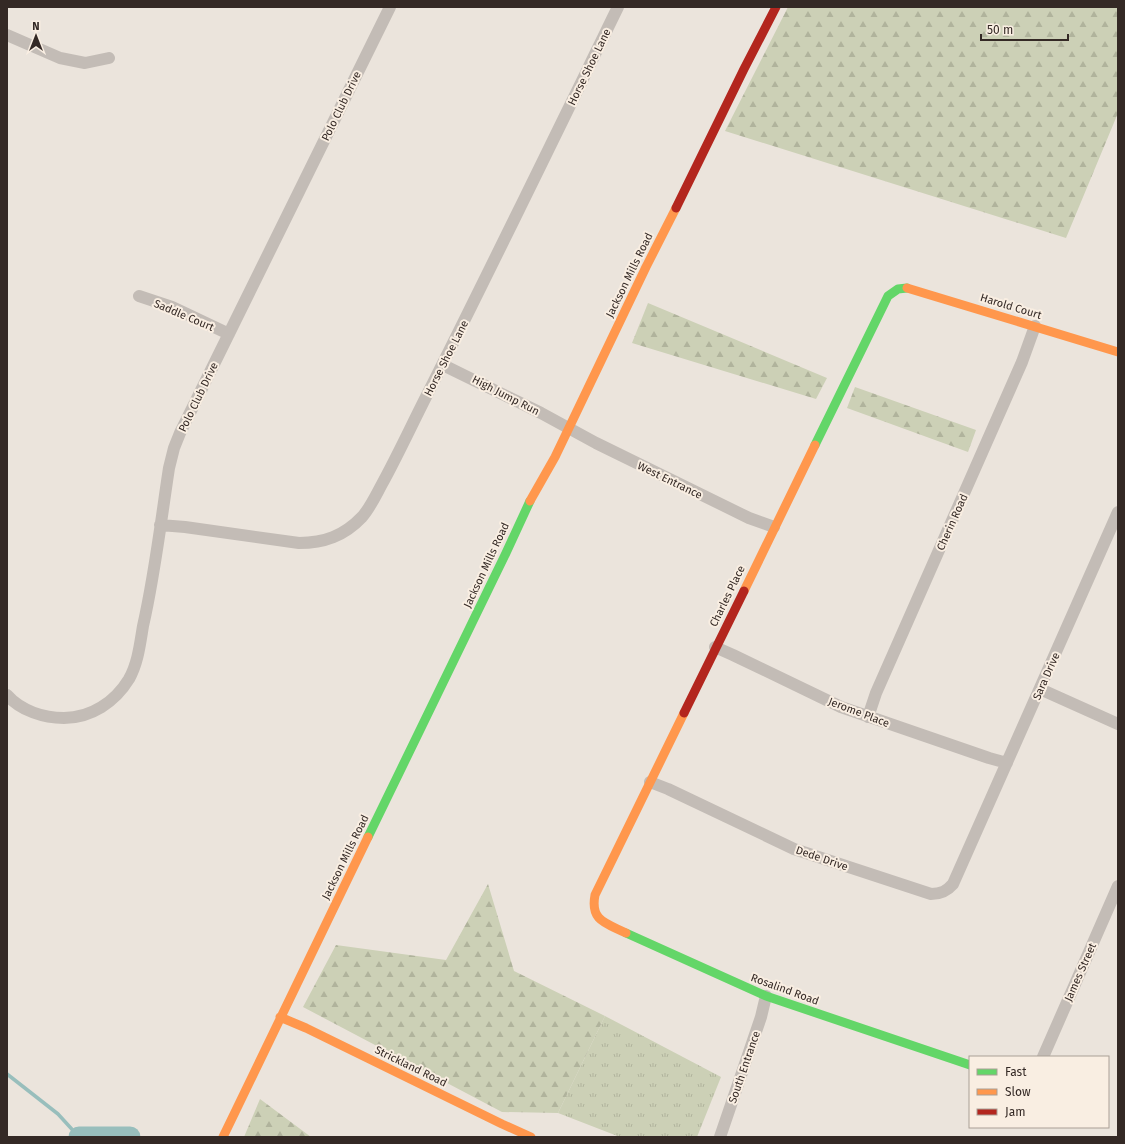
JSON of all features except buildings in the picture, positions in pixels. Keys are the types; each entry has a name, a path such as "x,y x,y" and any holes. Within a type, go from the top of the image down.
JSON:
{"street":[{"name":"Polo Club Drive","path":"7,695 20,706 32,712 58,718 70,718 91,712 107,704 114,698 130,677 137,656 148,606 169,468 180,432 390,7"},
{"name":"Horse Shoe Lane","path":"160,525 185,527 298,543 321,541 341,534 356,523 368,509 443,365 618,7"},
{"name":"Jackson Mills Road","path":"223,1137 506,553 520,521 555,458 646,267 776,7"},
{"path":"7,35 60,58 85,63 109,58"},
{"name":"Harold Court","path":"897,290 910,288 1118,352"},
{"name":"Charles Place","path":"598,918 594,912 593,904 595,895 888,296 897,290"},
{"name":"Saddle Court","path":"138,296 172,307 229,334"},
{"name":"Cherin Road","path":"868,716 876,693 1022,362 1035,326"},
{"name":"High Jump Run","path":"443,365 466,375 568,428"},
{"name":"West Entrance","path":"568,428 749,518 774,528"},
{"name":"Sara Drive","path":"973,840 1118,512"},
{"name":"Jerome Place","path":"715,647 841,707 1007,763"},
{"path":"1040,689 1118,724"},
{"name":"Dede Drive","path":"650,782 668,789 794,849 931,894 939,894 948,890 953,884 973,840"},
{"name":"James Street","path":"1043,1056 1118,886"},
{"name":"Rosalind Road","path":"598,918 605,923 766,996 969,1065"},
{"name":"South Entrance","path":"720,1137 761,1017 766,996"},
{"name":"Strickland Road","path":"280,1017 531,1137"}],"green space":[{"path":"788,7 1118,7 1118,113 1066,238 725,131"},
{"path":"648,303 827,378 816,399 632,343"},
{"path":"855,387 976,430 968,452 847,408"},
{"path":"488,884 514,971 605,1016 558,1113 502,1112 303,1007 336,945 446,960"},
{"path":"605,1016 721,1077 697,1137 620,1137 558,1113"},
{"path":"260,1099 311,1137 244,1137"}],"waterway":[{"path":"7,1074 58,1114 79,1137"},
{"path":"79,1137 130,1137"}],"traffic: fast":[{"path":"815,445 888,296 898,289 907,288"},
{"path":"368,837 530,501"},
{"path":"626,933 766,996 969,1065"}],"traffic: slow":[{"path":"530,501 555,457 676,208"},
{"path":"907,288 1118,352"},
{"path":"744,591 815,445"},
{"path":"626,933 606,923 597,916 594,904 595,895 684,713"},
{"path":"223,1137 368,837"},
{"path":"280,1017 306,1028 531,1137"}],"traffic: jam":[{"path":"676,208 776,7"},
{"path":"684,713 744,591"}]}
